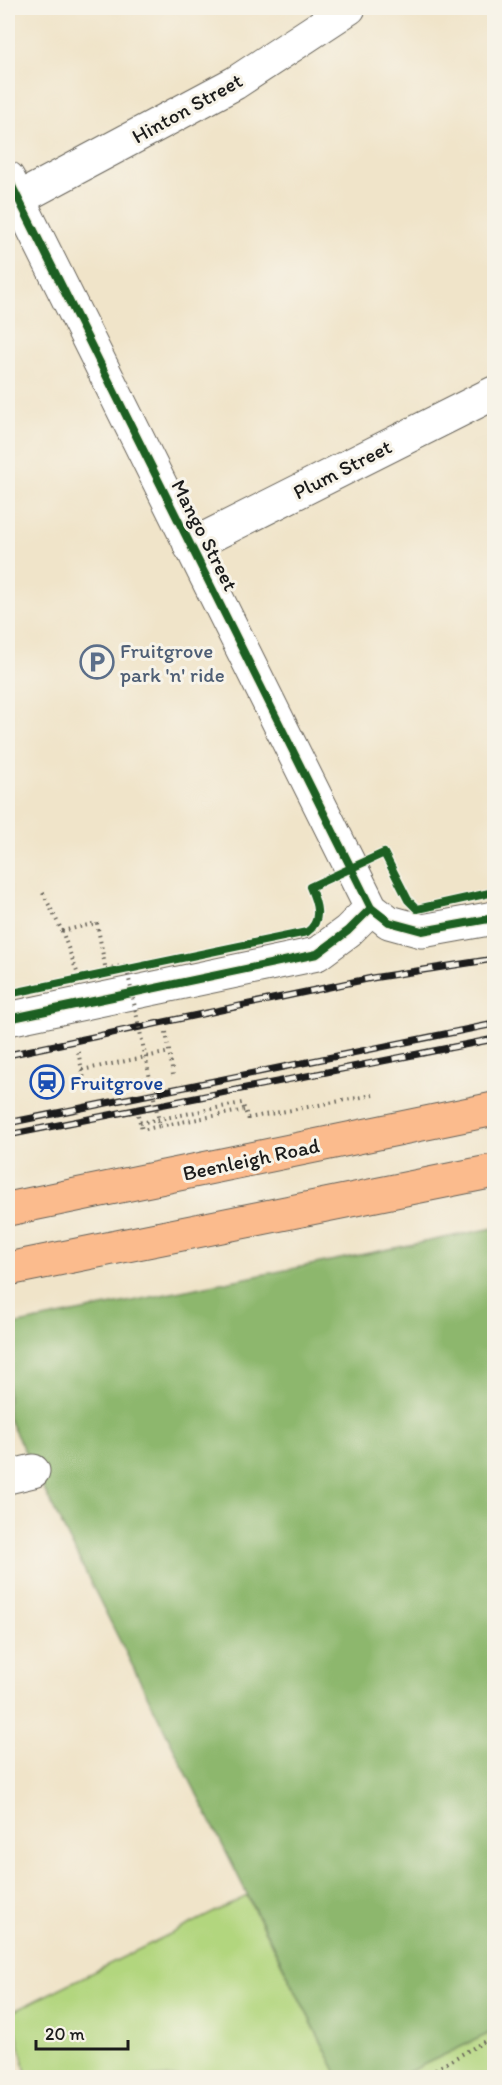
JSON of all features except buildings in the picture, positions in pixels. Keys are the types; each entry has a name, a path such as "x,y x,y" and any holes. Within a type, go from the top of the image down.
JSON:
{"main road":[{"name":"Beenleigh Road","path":"8,1209 495,1109"},
{"path":"8,1269 495,1171"}],"street":[{"name":"Hinton Street","path":"13,199 235,83 349,8"},
{"name":"Mango Street","path":"13,199 371,908"},
{"name":"Plum Street","path":"190,546 495,393"},
{"path":"8,1019 317,954 348,931 371,908 389,922 422,931 495,918"}],"path":[{"path":"43,893 62,932 79,979 68,981"},
{"path":"62,932 96,923 104,972"},
{"path":"104,972 126,965 160,1126"},
{"path":"104,972 136,967"},
{"path":"166,1032 174,1075"},
{"path":"78,1052 87,1092"},
{"path":"82,1070 170,1052"},
{"path":"140,1123 243,1103 248,1118 373,1095"},
{"path":"138,1115 142,1130 246,1110"},
{"path":"420,2078 495,2036"}],"green space":[{"path":"494,1228 494,2031 398,2077 339,2077 8,1418 8,1326"},
{"path":"247,1896 339,2077 27,2077 12,2012"},
{"path":"494,2031 494,2077 398,2077"}],"railway":[{"path":"8,1055 372,978 494,959"},
{"path":"8,1123 494,1024"},
{"path":"8,1135 494,1039"}],"cycle path":[{"path":"8,178 371,908 389,922 422,931 494,918"},
{"path":"8,994 307,932 312,928 317,917 315,899 310,887 384,853 408,900 417,909 494,892"},
{"path":"8,1019 317,954 348,931 371,908"}],"place":[{"name":"Fruitgrove park 'n' ride","path":"97,662"},
{"name":"Fruitgrove","path":"47,1082"}]}
